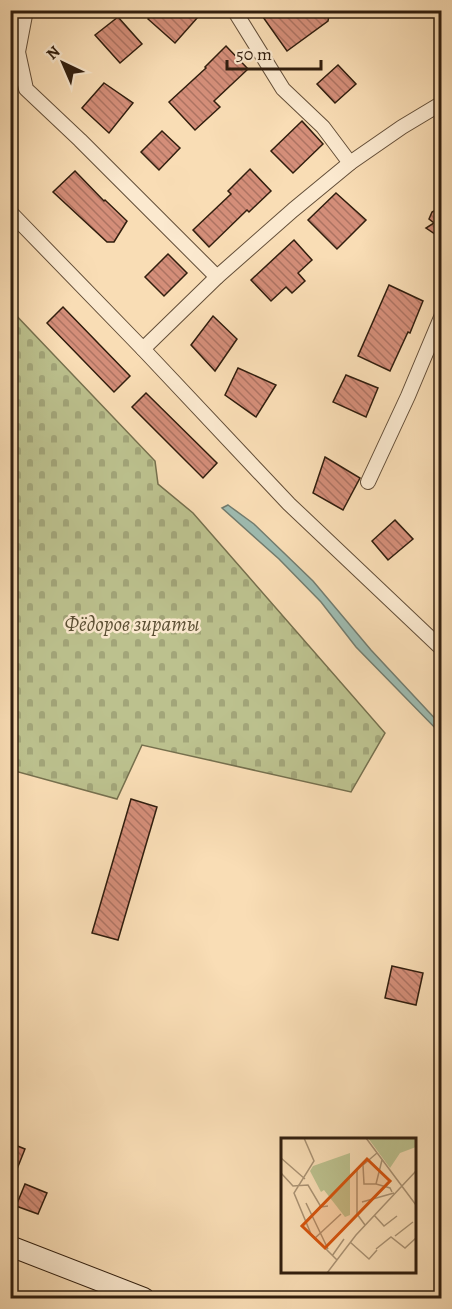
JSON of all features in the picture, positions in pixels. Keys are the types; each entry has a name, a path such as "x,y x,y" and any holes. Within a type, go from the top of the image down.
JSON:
{"street":[{"path":"26,10 18,52 26,89 217,278"},
{"path":"234,10 283,89 323,127 350,163"},
{"path":"143,349 293,210 350,163 441,103"},
{"path":"10,212 289,504 441,649"},
{"path":"368,482 408,396 441,315"},
{"path":"10,1246 144,1299"}],"green space":[{"name":"Фёдоров зираты","path":"11,310 155,461 158,484 193,513 385,733 351,792 142,745 117,799 11,770"}],"shaded area":[{"path":"228,505 254,524 313,581 371,650 441,725 441,734 356,647 321,602 279,559 222,508"}],"building":[{"path":"156,10 192,10 198,17 175,43 148,19"},
{"path":"258,10 330,10 328,21 287,51"},
{"path":"118,17 142,44 120,63 95,35"},
{"path":"226,46 248,69 214,101 220,107 195,130 169,102"},
{"path":"338,65 356,84 335,103 317,84"},
{"path":"104,83 133,103 109,133 82,108"},
{"path":"302,121 323,144 293,173 271,151"},
{"path":"162,131 180,148 159,170 141,152"},
{"path":"250,169 271,191 249,212 247,210 209,247 193,230 231,194 228,191"},
{"path":"75,171 127,221 114,242 107,242 53,192"},
{"path":"336,193 366,220 337,249 308,220"},
{"path":"441,207 441,238 426,228 434,223 429,219 432,212"},
{"path":"294,240 312,260 298,273 305,281 292,293 286,287 271,301 251,280"},
{"path":"168,254 187,273 164,296 145,277"},
{"path":"389,285 423,301 410,333 408,332 390,371 358,356"},
{"path":"63,307 130,376 114,392 47,323"},
{"path":"213,316 237,339 215,371 191,345"},
{"path":"238,368 276,385 256,417 225,395"},
{"path":"346,375 378,388 366,417 333,402"},
{"path":"146,393 217,463 203,478 132,407"},
{"path":"325,457 360,478 343,510 313,493"},
{"path":"395,520 413,539 388,560 372,541"},
{"path":"131,799 157,807 118,940 92,933"},
{"path":"392,966 423,973 416,1005 385,998"},
{"path":"10,1143 25,1149 11,1184 10,1184"},
{"path":"25,1184 47,1193 38,1214 16,1206"}]}
